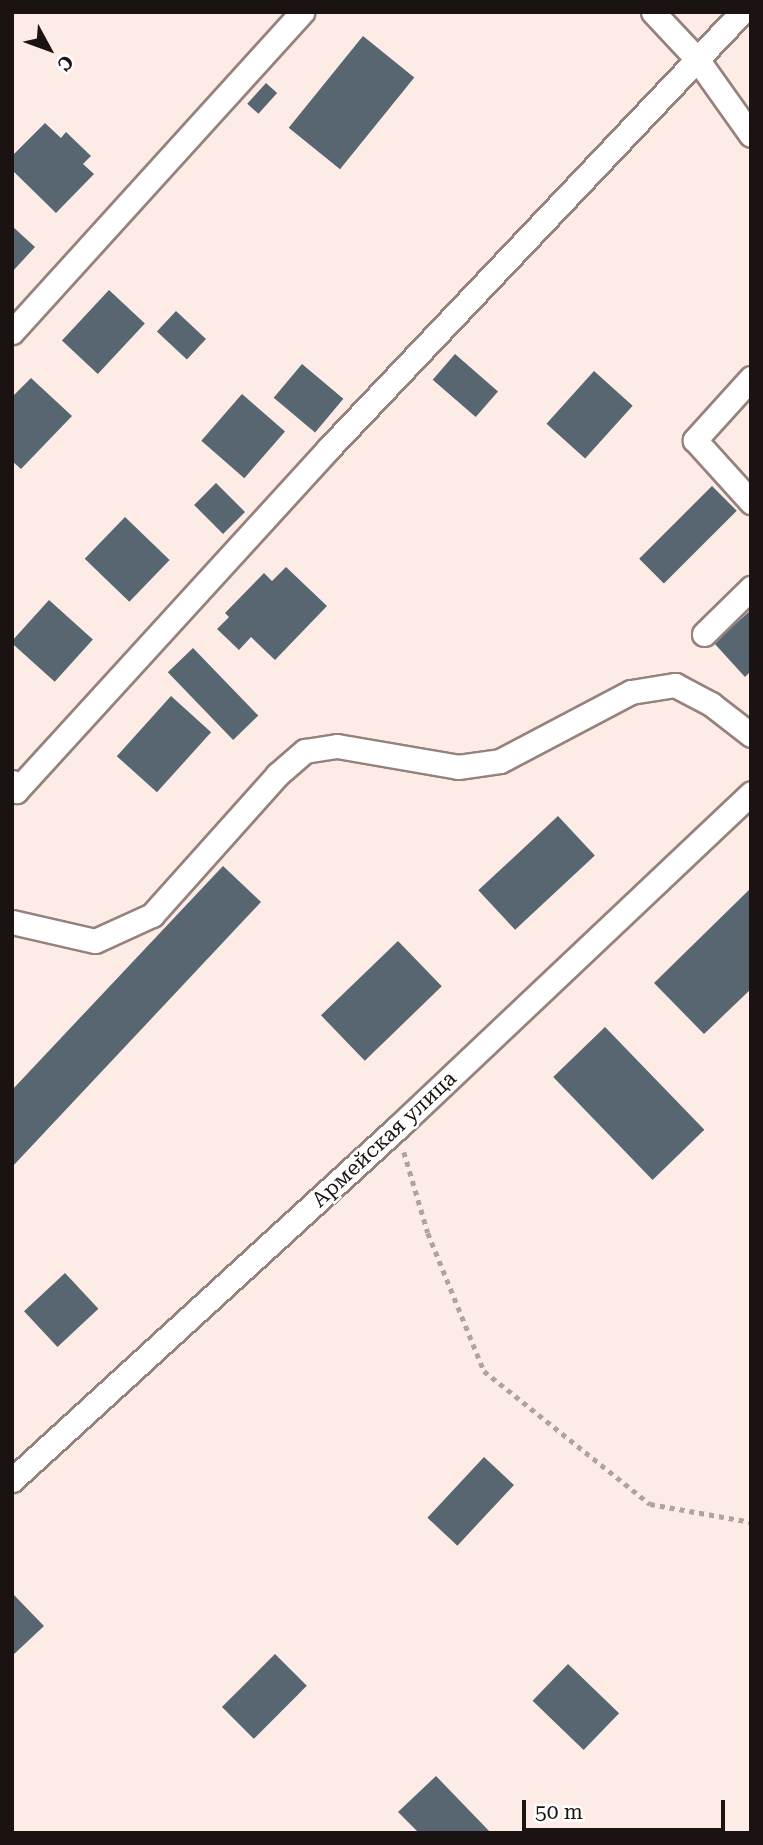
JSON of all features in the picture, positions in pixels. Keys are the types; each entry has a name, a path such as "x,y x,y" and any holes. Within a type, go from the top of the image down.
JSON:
{"street":[{"path":"12,332 302,12"},
{"path":"653,12 697,58 751,135"},
{"path":"12,782 16,791 329,448 742,12"},
{"path":"751,378 695,440 751,502"},
{"path":"704,634 751,588"},
{"path":"12,922 95,941 152,915 277,775 305,751 337,746 458,767 500,761 631,692 675,685 711,704 751,735"},
{"name":"Армейская улица","path":"12,1479 397,1128 751,793"}],"path":[{"path":"397,1128 428,1233 484,1371 650,1504 751,1522"}],"building":[{"path":"363,36 414,78 340,169 289,128"},
{"path":"266,83 277,93 258,114 247,104"},
{"path":"45,123 61,138 66,132 91,156 83,164 94,174 56,213 12,170 12,156"},
{"path":"12,226 35,247 12,272"},
{"path":"109,290 145,323 98,374 62,340"},
{"path":"176,311 206,339 187,359 157,331"},
{"path":"455,354 498,391 476,417 433,380"},
{"path":"302,364 343,399 315,432 274,398"},
{"path":"594,371 633,406 585,459 546,424"},
{"path":"31,378 72,416 21,469 12,461 12,397"},
{"path":"242,394 285,431 244,478 201,441"},
{"path":"216,483 245,512 223,534 194,505"},
{"path":"712,486 737,511 664,584 639,559"},
{"path":"125,517 170,560 129,602 85,559"},
{"path":"286,567 327,606 275,660 251,637 239,650 217,629 229,617 225,613 264,573 272,581"},
{"path":"49,600 93,639 55,682 12,643"},
{"path":"751,610 751,671 745,677 714,643"},
{"path":"193,648 258,716 233,740 168,672"},
{"path":"171,696 211,732 157,792 117,756"},
{"path":"558,816 595,855 515,930 478,890"},
{"path":"223,866 261,902 12,1167 12,1090"},
{"path":"751,888 751,989 704,1034 654,983"},
{"path":"398,941 442,986 365,1061 321,1015"},
{"path":"605,1027 704,1130 653,1180 553,1077"},
{"path":"65,1273 98,1309 57,1347 24,1311"},
{"path":"484,1457 514,1485 457,1546 427,1518"},
{"path":"12,1593 44,1626 12,1656"},
{"path":"275,1654 307,1686 254,1739 222,1707"},
{"path":"568,1664 619,1713 584,1750 533,1701"},
{"path":"436,1776 491,1833 419,1833 398,1812"}]}
